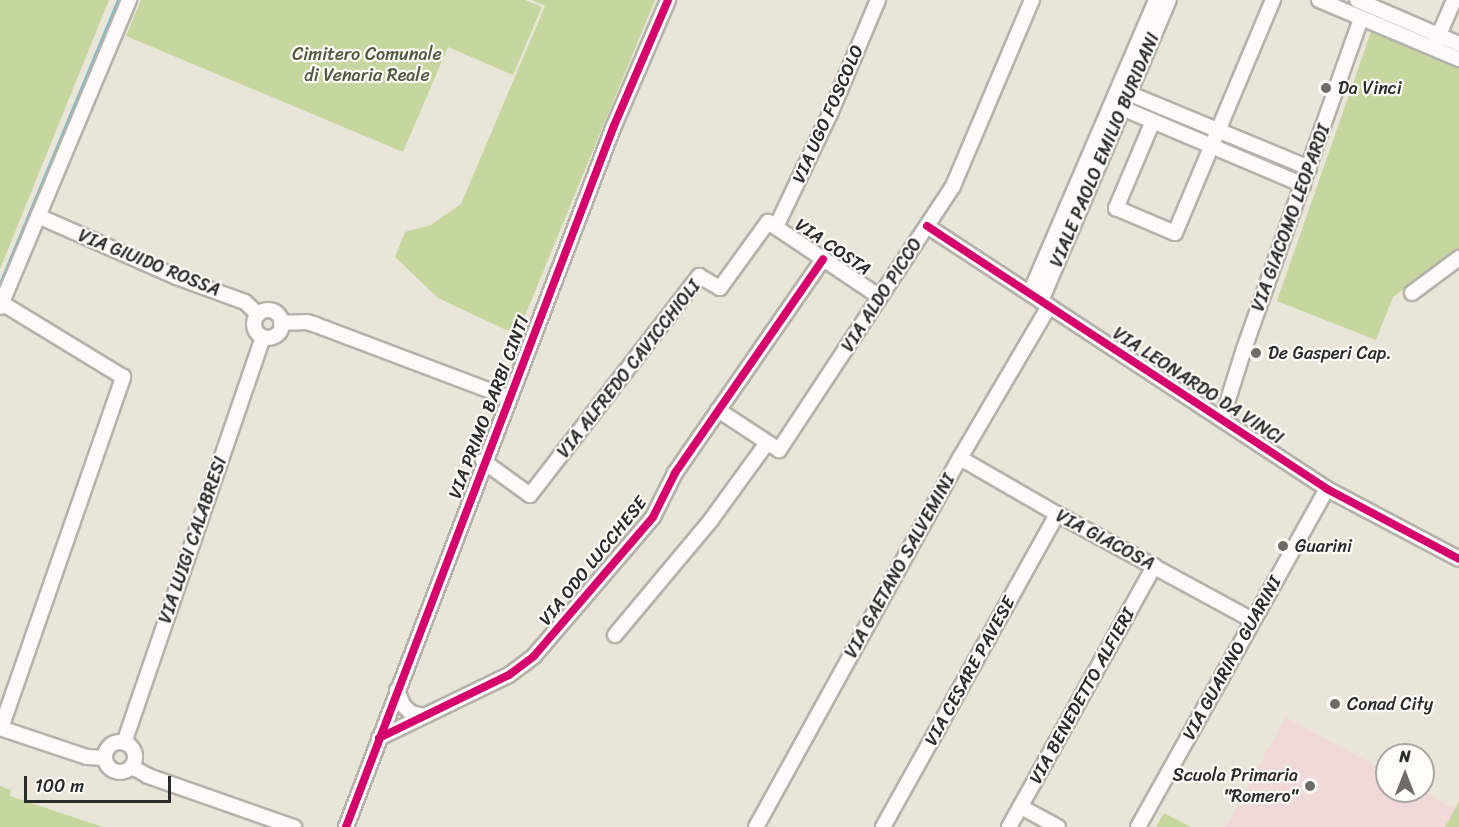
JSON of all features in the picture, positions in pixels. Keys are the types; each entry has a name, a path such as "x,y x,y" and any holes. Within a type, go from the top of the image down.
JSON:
{"street":[{"path":"105,758 87,757 0,728 123,377 1,305 129,0"},
{"name":"VIA PRIMO BARBI CINTI","path":"346,827 483,461 613,128 668,0"},
{"name":"VIA UGO FOSCOLO","path":"772,225 830,114 878,0"},
{"name":"VIA ALDO PICCO","path":"767,443 779,450 953,186 1032,0"},
{"name":"VIALE PAOLO EMILIO BURIDANI","path":"1040,300 1156,0"},
{"name":"VIALE PAOLO EMILIO BURIDANI","path":"1040,300 1169,0"},
{"path":"1153,121 1116,208 1175,233 1273,0"},
{"path":"1319,0 1361,18 1436,42 1459,44"},
{"path":"1357,0 1436,42 1459,59"},
{"path":"1436,42 1454,0"},
{"name":"VIA GIACOMO LEOPARDI","path":"1222,420 1244,349 1361,18"},
{"path":"1128,93 1309,168"},
{"path":"1122,108 1303,185"},
{"name":"VIA GIUIDO ROSSA","path":"38,216 176,277 245,302 258,314"},
{"name":"VIA COSTA","path":"772,225 880,297"},
{"name":"VIA ALFREDO CAVICCHIOLI","path":"483,461 530,495 699,276 720,288 772,225"},
{"name":"VIA LEONARDO DA VINCI","path":"927,226 1327,489 1459,559"},
{"path":"1413,293 1459,258"},
{"name":"VIA ODO LUCCHESE","path":"424,716 509,675 534,656 653,517 675,473 823,259"},
{"name":"VIA GAETANO SALVEMINI","path":"756,827 960,458 1040,300"},
{"path":"266,310 275,312 281,324 276,335 263,337 254,327 258,314 266,310"},
{"path":"281,324 307,322 508,399"},
{"name":"VIA LUIGI CALABRESI","path":"124,743 263,337"},
{"path":"615,635 711,520 767,443 718,410"},
{"name":"VIA GIACOSA","path":"960,458 1057,514 1252,620"},
{"name":"VIA GUARINO GUARINI","path":"1138,827 1327,489"},
{"name":"VIA CESARE PAVESE","path":"883,827 1057,514"},
{"name":"VIA BENEDETTO ALFIERI","path":"1009,827 1154,566"},
{"path":"397,690 403,705 411,713 424,716"},
{"path":"379,738 424,716"},
{"path":"124,743 134,753 132,766 125,772 116,772 108,767 105,758 110,746 124,743"},
{"path":"132,766 160,780 294,827"},
{"path":"1021,807 1058,827"}],"shaded area":[{"path":"1285,717 1375,766 1375,803 1435,803 1435,798 1455,809 1445,827 1226,827"}],"green space":[{"path":"0,0 109,0 0,269"},
{"name":"Cimitero Comunale di Venaria Reale","path":"141,0 525,0 542,7 513,75 448,47 403,152 126,36"},
{"path":"531,0 655,0 517,335 438,298 395,257 405,232 431,225 461,204 545,6"},
{"path":"1372,29 1459,66 1459,249 1393,297 1376,340 1277,301"},
{"path":"0,786 11,790 10,796 103,827 0,827"},
{"path":"1459,801 1459,827 1445,827 1455,809"},
{"path":"1164,813 1191,827 1156,827"}],"waterway":[{"path":"0,283 118,0"}],"cycle path":[{"path":"346,827 613,128 668,0"},
{"path":"927,226 1327,489 1459,559"},
{"path":"379,738 509,675 534,656 653,517 675,473 823,259"}],"place":[{"name":"Da Vinci","path":"1326,88"},
{"name":"De Gasperi Cap.","path":"1256,353"},
{"name":"Guarini","path":"1283,546"},
{"name":"Conad City","path":"1335,704"},
{"name":"Scuola Primaria \"Romero\"","path":"1310,786"}]}
